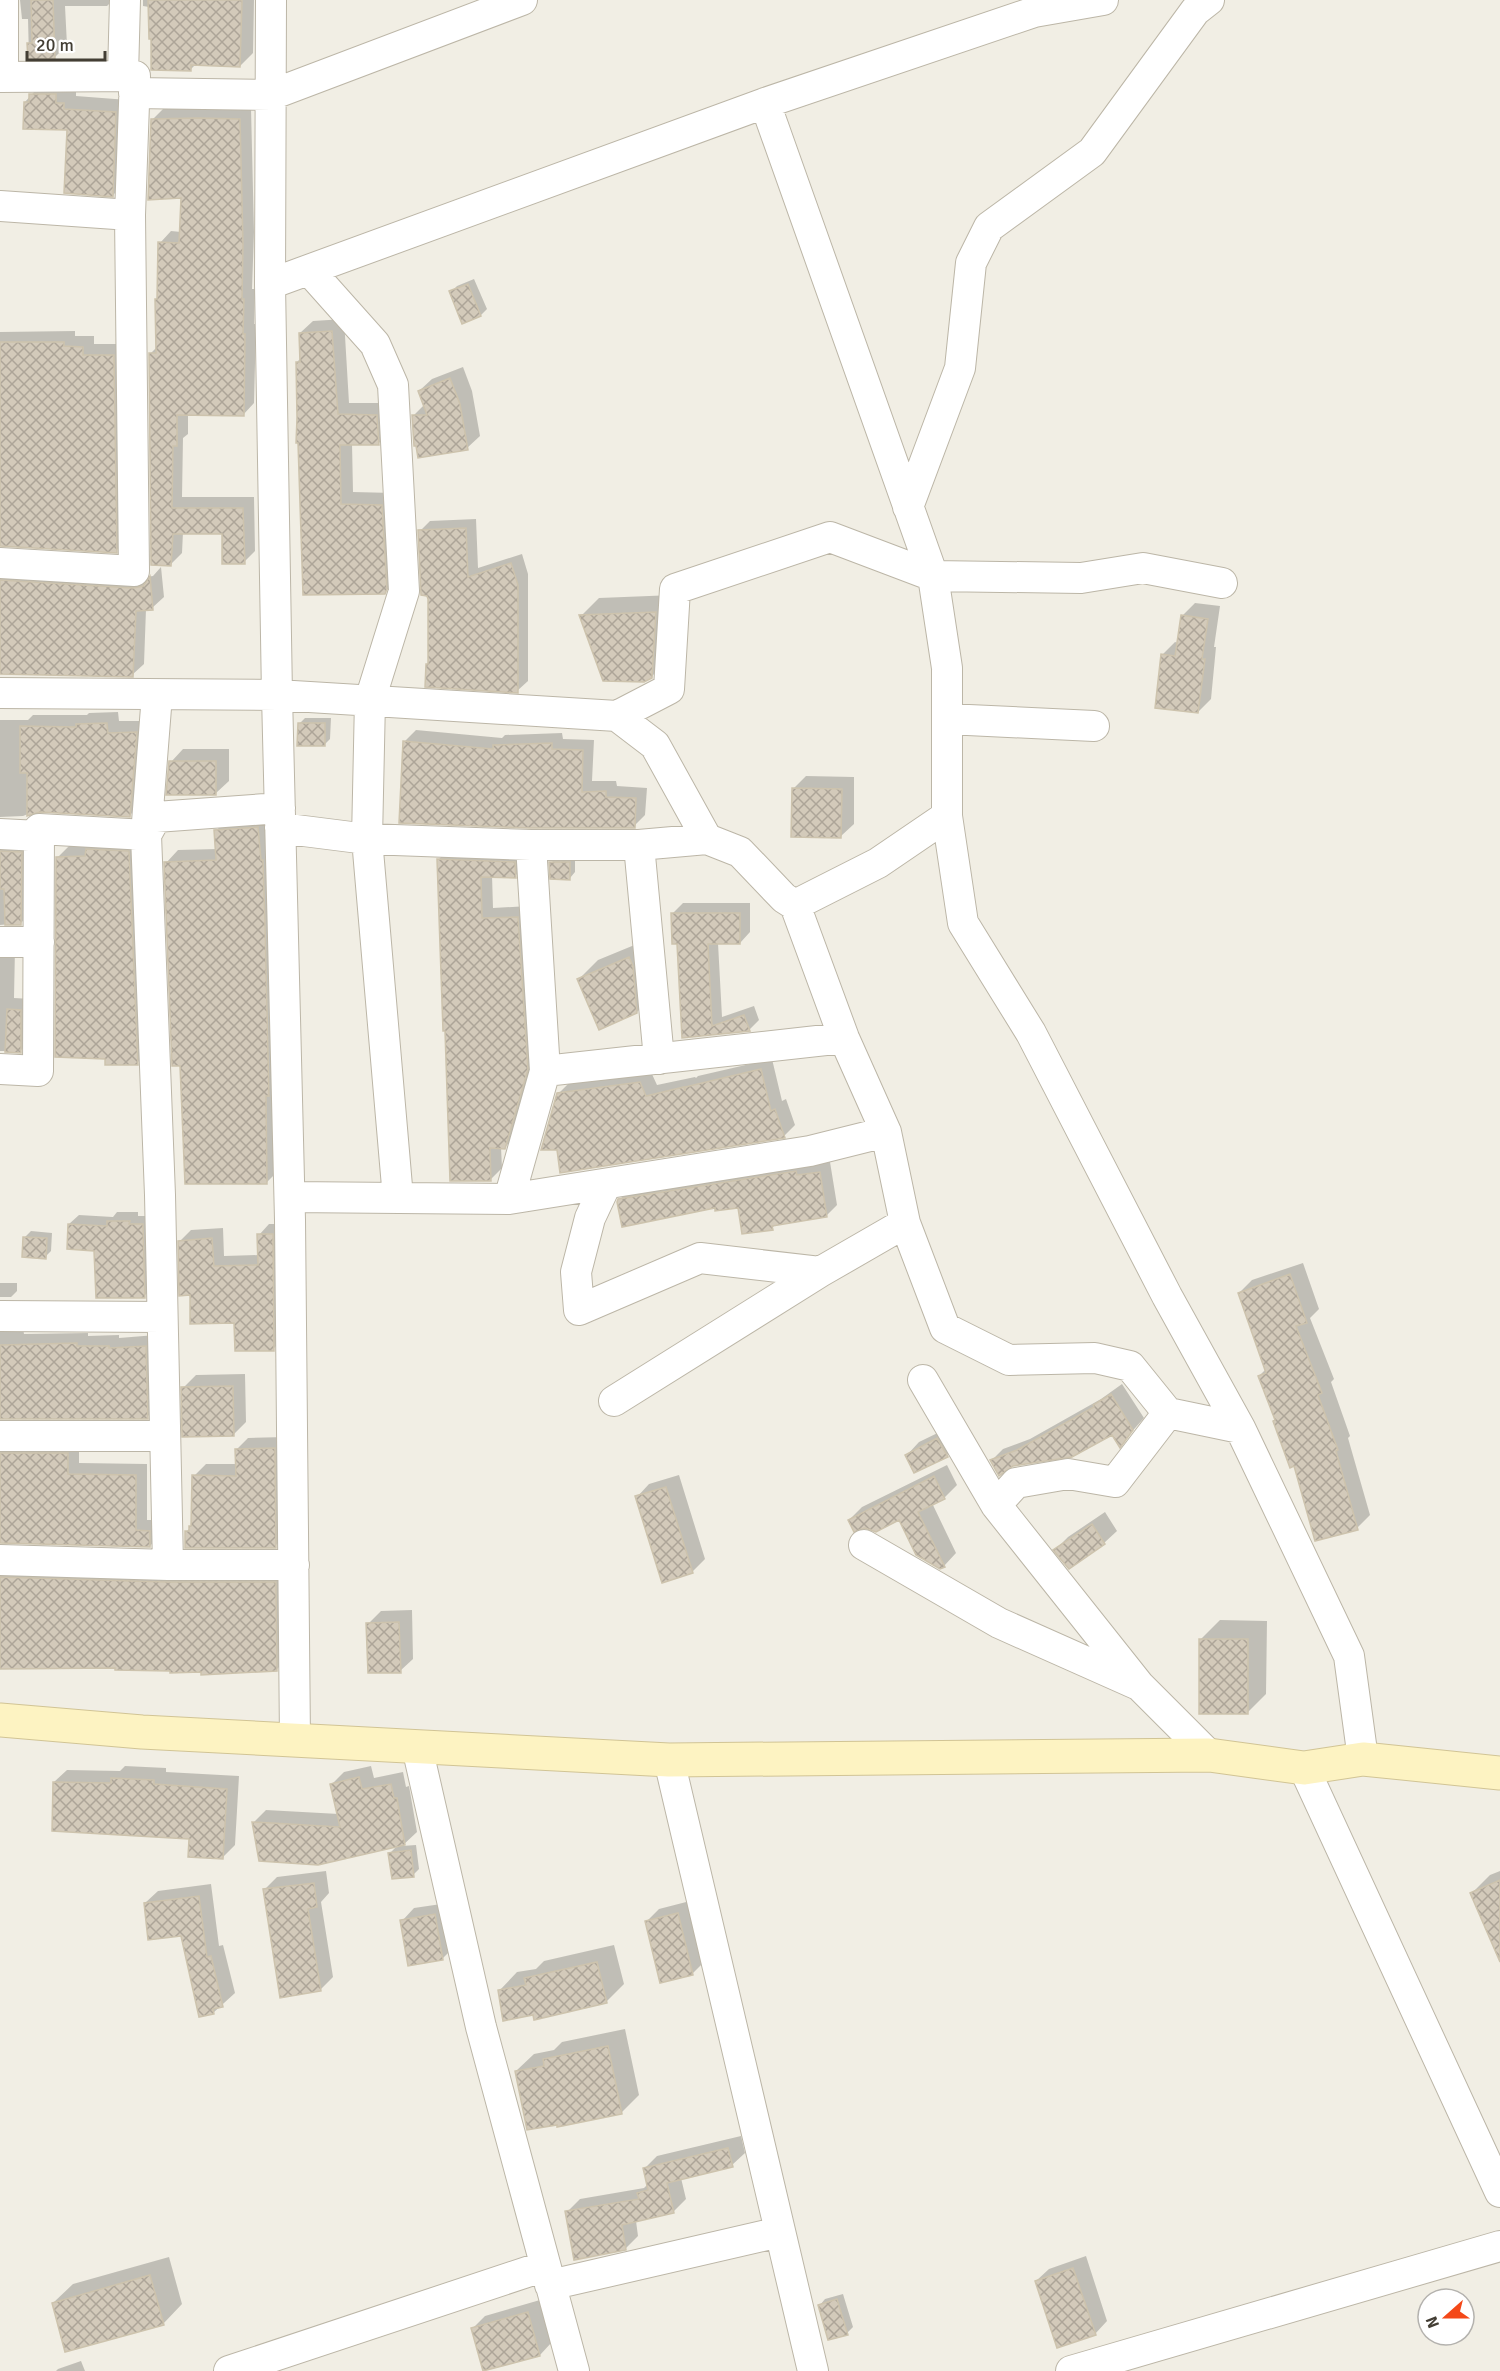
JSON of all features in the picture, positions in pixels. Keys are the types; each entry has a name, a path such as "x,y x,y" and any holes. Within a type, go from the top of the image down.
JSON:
{"main road":[{"path":"0,1720 142,1732 669,1760 1209,1755 1304,1768 1363,1759 1500,1773"}],"street":[{"path":"3,0 2,77 271,95 522,0"},
{"path":"0,563 134,571 129,84 126,0"},
{"path":"271,0 270,284 277,695 290,1197 295,1740"},
{"path":"270,284 1032,6 1103,0"},
{"path":"908,507 960,368 971,263 989,227 1092,152 1195,11 1209,0"},
{"path":"765,103 933,576 947,668 946,816 963,923 1031,1033 1167,1296 1240,1428 1349,1656 1363,1759"},
{"path":"0,206 130,215"},
{"path":"309,270 375,344 393,385 404,591 370,700 367,839 398,1198"},
{"path":"0,693 277,695 617,716 669,689 675,589 830,537 933,576 1081,578 1143,568 1222,583"},
{"path":"157,695 146,835 168,1565"},
{"path":"617,716 655,745 707,839"},
{"path":"947,719 1094,726"},
{"path":"795,905 878,863 946,816"},
{"path":"146,835 156,818 280,818 367,839 531,845 639,845 707,839 740,852 784,898 795,905 844,1038 886,1132 905,1223 945,1328 1009,1360 1095,1358 1130,1366 1168,1413 1240,1428"},
{"path":"39,829 146,835"},
{"path":"0,834 39,836 39,829"},
{"path":"0,1070 38,1071 39,829"},
{"path":"509,1199 545,1071 531,845"},
{"path":"639,845 659,1059"},
{"path":"0,942 39,942"},
{"path":"545,1071 844,1038"},
{"path":"290,1197 509,1199 810,1151 886,1132"},
{"path":"606,1184 590,1218 576,1272 579,1310 700,1258 820,1272"},
{"path":"614,1401 820,1272 905,1223"},
{"path":"0,1316 162,1317"},
{"path":"923,1380 996,1505 1139,1685 1209,1755"},
{"path":"996,1505 1016,1483 1068,1474 1115,1482 1168,1413"},
{"path":"0,1436 165,1436"},
{"path":"864,1545 999,1623 1139,1685"},
{"path":"0,1560 168,1565 294,1565"},
{"path":"417,1747 481,2027 574,2371"},
{"path":"669,1760 813,2371"},
{"path":"1304,1768 1500,2192"},
{"path":"229,2371 548,2276 780,2232"},
{"path":"1071,2371 1500,2246"}],"building":[{"path":"31,0 53,0 55,59 28,60 27,43 32,43"},
{"path":"148,0 242,0 240,67 191,65 191,71 151,70"},
{"path":"29,94 56,94 56,103 64,103 64,109 116,112 113,197 64,193 67,130 23,129 24,102 29,102"},
{"path":"151,119 240,119 242,299 244,299 243,334 245,334 244,416 177,415 177,446 173,446 172,508 243,508 245,564 222,564 222,534 173,534 171,566 151,565 149,353 156,353 155,299 157,299 158,242 179,243 181,198 148,200"},
{"path":"468,284 481,316 462,324 449,291"},
{"path":"332,331 338,414 377,415 379,445 340,445 341,504 382,505 387,589 385,594 303,595 298,443 296,443 296,362 300,362 299,333"},
{"path":"0,342 64,342 64,346 83,347 83,355 114,355 117,553 0,546"},
{"path":"450,378 460,404 468,450 418,458 416,446 414,446 412,415 427,415 418,391"},
{"path":"466,528 468,577 511,563 518,585 518,693 425,687 426,664 428,664 428,599 427,596 421,595 418,530"},
{"path":"150,576 153,610 136,611 133,677 0,674 0,580 133,588 143,586"},
{"path":"656,612 652,678 644,682 603,681 579,615"},
{"path":"1181,615 1208,619 1198,713 1155,708 1161,654 1175,656"},
{"path":"107,723 108,733 137,732 130,817 40,812 27,816 27,773 20,773 20,726 76,727 76,724"},
{"path":"298,723 325,723 325,746 297,746"},
{"path":"403,741 493,749 493,745 552,743 552,749 583,750 582,792 606,791 606,797 636,798 635,828 531,828 399,823"},
{"path":"169,761 216,761 216,795 166,795"},
{"path":"792,788 842,789 841,838 791,837"},
{"path":"258,827 261,860 263,860 265,923 269,1096 266,1096 267,1184 185,1184 180,1066 172,1066 164,862 216,860 214,830"},
{"path":"86,849 129,851 138,1065 105,1065 105,1059 55,1057 56,857 85,856"},
{"path":"0,851 22,852 21,925 5,925 4,889 0,889"},
{"path":"437,859 515,862 516,878 481,877 482,918 518,917 528,1069 505,1149 490,1148 491,1181 450,1181"},
{"path":"549,862 570,862 570,880 550,879"},
{"path":"671,913 740,913 740,944 708,944 712,1026 744,1015 750,1031 682,1038 677,944 672,944"},
{"path":"629,957 633,966 637,1013 599,1030 577,979"},
{"path":"7,1009 21,1010 21,1053 5,1052"},
{"path":"761,1069 771,1111 775,1109 785,1138 560,1173 557,1150 541,1150 557,1093 640,1082 646,1096 684,1087 685,1091 685,1087"},
{"path":"796,1171 797,1175 820,1172 827,1217 772,1226 773,1230 742,1234 738,1208 715,1211 715,1208 622,1227 618,1199"},
{"path":"107,1221 130,1221 129,1224 143,1224 145,1298 96,1298 94,1251 67,1249 68,1224 107,1226"},
{"path":"257,1234 273,1234 274,1351 235,1351 234,1323 190,1324 190,1295 179,1296 178,1241 212,1238 214,1266 258,1265"},
{"path":"23,1237 47,1238 46,1259 22,1257"},
{"path":"1290,1274 1307,1323 1296,1326 1322,1393 1318,1395 1338,1450 1336,1451 1358,1530 1315,1541 1294,1466 1290,1468 1258,1376 1266,1373 1238,1293"},
{"path":"77,1343 77,1346 109,1346 109,1348 146,1346 148,1419 0,1419 0,1345"},
{"path":"233,1386 234,1436 182,1437 181,1387"},
{"path":"1111,1394 1133,1430 1120,1448 1112,1435 1072,1457 1013,1466 999,1476 990,1460 1017,1450 1094,1407 1093,1405"},
{"path":"937,1438 948,1457 914,1473 905,1455"},
{"path":"275,1448 276,1548 185,1548 185,1531 189,1531 189,1526 191,1526 192,1475 236,1476 235,1449"},
{"path":"0,1453 68,1453 68,1474 136,1475 136,1530 150,1531 150,1547 0,1543"},
{"path":"934,1476 945,1499 918,1512 945,1567 940,1569 916,1555 899,1520 876,1532 865,1528 854,1532 848,1520"},
{"path":"666,1487 693,1573 662,1583 635,1496"},
{"path":"1092,1524 1105,1544 1069,1569 1053,1550"},
{"path":"0,1577 167,1582 276,1582 277,1671 201,1675 201,1672 170,1673 170,1671 115,1670 115,1668 0,1669"},
{"path":"399,1622 401,1673 368,1673 366,1623"},
{"path":"1199,1639 1248,1639 1248,1714 1199,1714"},
{"path":"359,1777 362,1789 391,1784 394,1798 397,1798 405,1845 318,1865 259,1861 252,1822 340,1827 330,1784"},
{"path":"111,1778 154,1780 154,1784 227,1789 223,1859 188,1857 189,1839 52,1831 53,1782 111,1783"},
{"path":"411,1850 414,1877 392,1879 388,1853"},
{"path":"1500,1880 1500,1962 1470,1893"},
{"path":"314,1883 317,1907 308,1909 321,1991 280,1998 263,1889"},
{"path":"199,1896 207,1957 211,1956 223,2007 213,2009 214,2014 199,2017 181,1936 148,1940 144,1903"},
{"path":"678,1913 693,1975 660,1983 645,1921"},
{"path":"435,1914 443,1960 408,1966 400,1920"},
{"path":"597,1962 607,2003 534,2020 533,2015 503,2021 498,1990 526,1985 524,1978"},
{"path":"608,2046 622,2114 557,2127 557,2125 527,2130 515,2071 544,2066 543,2059"},
{"path":"728,2148 733,2167 667,2183 674,2213 622,2225 626,2250 574,2260 565,2211 639,2199 637,2193 648,2190 643,2168"},
{"path":"1073,2268 1096,2335 1057,2348 1035,2281"},
{"path":"150,2275 164,2325 65,2352 52,2303"},
{"path":"837,2299 848,2335 828,2340 818,2305"},
{"path":"528,2312 540,2356 483,2371 471,2328"}]}
